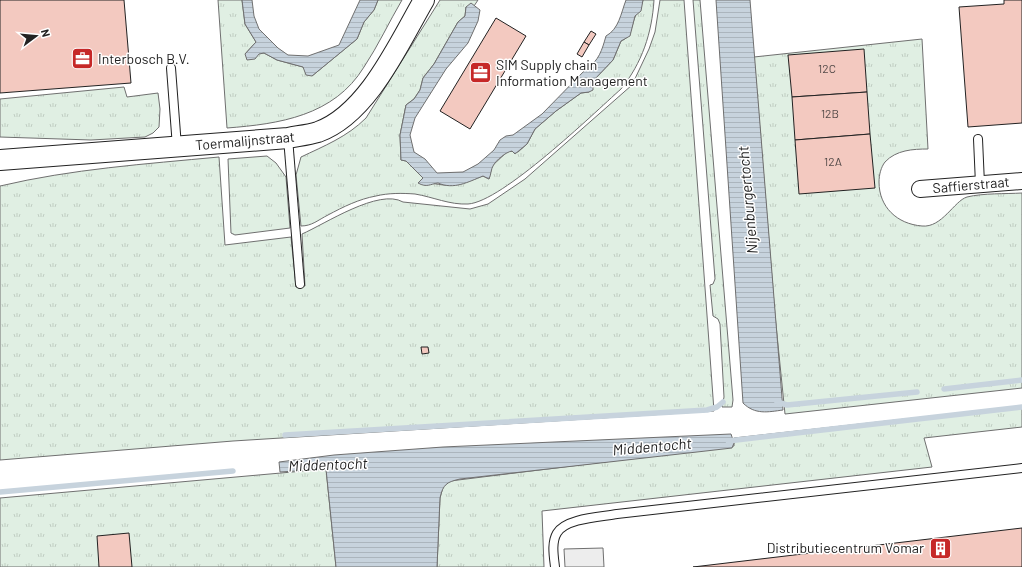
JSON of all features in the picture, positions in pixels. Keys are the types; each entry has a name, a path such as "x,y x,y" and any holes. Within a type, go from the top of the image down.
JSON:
{"street":[{"name":"Toermalijnstraat","path":"0,160 288,138 319,132 352,110 378,77 424,0"},
{"name":"Saffierstraat","path":"920,189 1022,181"}],"lane":[{"path":"171,68 177,147"},
{"path":"288,138 300,284"},
{"path":"978,139 980,184"},
{"path":"555,567 554,544 556,534 568,523 617,514 1022,468"}],"green space":[{"path":"218,0 242,0 245,24 256,42 245,54 264,53 277,60 303,67 312,76 357,39 364,22 374,10 378,0 402,0 364,67 352,84 337,97 321,107 285,120 266,124 227,128"},
{"path":"440,0 478,0 474,6 466,7 465,16 458,22 434,64 423,78 420,90 414,99 406,105 400,135 401,160 406,161 423,178 422,180 431,183 453,185 483,176 489,179 492,166 508,151 518,152 527,144 535,129 556,111 581,93 589,92 594,86 593,81 613,60 621,41 627,37 631,31 643,0 654,0 651,24 645,47 635,69 621,89 547,155 502,189 483,200 468,204 448,202 415,194 395,194 370,197 339,209 312,224 301,226 296,175 301,157 343,136 366,118"},
{"path":"660,0 684,0 714,411 233,441 0,460 0,186 81,171 219,157 225,245 291,237 296,287 305,286 302,234 352,209 367,203 393,199 403,202 470,209 488,204 525,179 632,85 649,49 655,32"},
{"path":"693,0 700,0 733,400 732,407 722,407 724,397 720,324 718,319 713,316 710,285 713,284 715,279"},
{"path":"922,39 928,149 905,151 894,155 885,162 880,171 879,177 882,199 891,213 897,218 913,225 922,226 936,223 962,199 967,197 987,194 1022,193 1022,388 785,414 775,315 754,57"},
{"path":"124,87 127,97 158,93 160,109 159,127 153,133 145,137 91,140 0,137 0,99"},
{"path":"267,156 276,163 286,177 290,228 235,235 231,233 228,159"},
{"path":"1022,406 1022,427 924,438 932,467 542,511 544,567 437,567 440,498 443,487 450,481 734,446 734,438"},
{"path":"326,469 336,567 0,567 0,498"}],"shaded area":[{"path":"603,548 604,567 565,567 564,549"}],"water":[{"path":"242,0 252,0 254,16 259,29 278,48 288,55 308,56 339,45 360,0 378,0 374,10 364,22 357,39 312,76 306,75 303,67 277,60 264,53 259,54 255,59 247,60 245,54 256,42 245,24"},
{"path":"626,0 643,0 641,11 635,16 630,36 621,41 613,60 593,81 593,90 581,93 556,111 535,129 527,144 515,154 512,151 496,161 489,179 483,176 466,183 450,186 438,183 426,185 418,183 423,178 406,161 401,160 400,135 406,105 414,99 420,90 423,78 434,64 458,22 465,16 466,7 471,3 480,10 478,21 468,43 446,69 415,118 410,135 414,152 425,159 437,173 463,172 478,164 494,150 500,140 506,136 513,135 542,114 597,59 606,36 617,25"},
{"name":"Nijenburgertocht","path":"716,0 750,0 783,410 762,412 752,409 743,403"},
{"path":"731,434 734,443 732,448 452,481 446,484 440,498 437,567 336,567 326,469 280,472 279,462 334,455 443,447"}],"building":[{"path":"0,0 124,0 131,83 0,93"},
{"path":"1004,0 1022,0 1022,123 968,127 959,7 1004,4"},
{"path":"496,18 526,36 470,129 440,111"},
{"path":"591,31 596,34 589,45 584,42"},
{"path":"584,42 589,45 582,57 577,54"},
{"path":"864,49 867,92 792,97 788,55"},
{"path":"867,92 870,134 795,140 792,97"},
{"path":"870,134 875,188 799,194 795,140"},
{"path":"421,347 428,347 429,353 422,354"},
{"name":"Distributiecentrum Vomar","path":"1022,528 1022,567 693,567"},
{"path":"129,533 132,567 99,567 97,536"}],"waterway":[{"name":"Middentocht","path":"944,389 1022,380"},
{"name":"Middentocht","path":"777,402 787,405 917,392"},
{"name":"Middentocht","path":"285,435 707,410 717,407 723,402"},
{"name":"Middentocht","path":"728,441 1022,407"},
{"name":"Middentocht","path":"0,492 233,471"}],"place":[{"name":"Interbosch B.V.","path":"83,59"},
{"name":"SIM Supply chain Information Management","path":"480,73"},
{"name":"Distributiecentrum Vomar","path":"940,548"}]}
